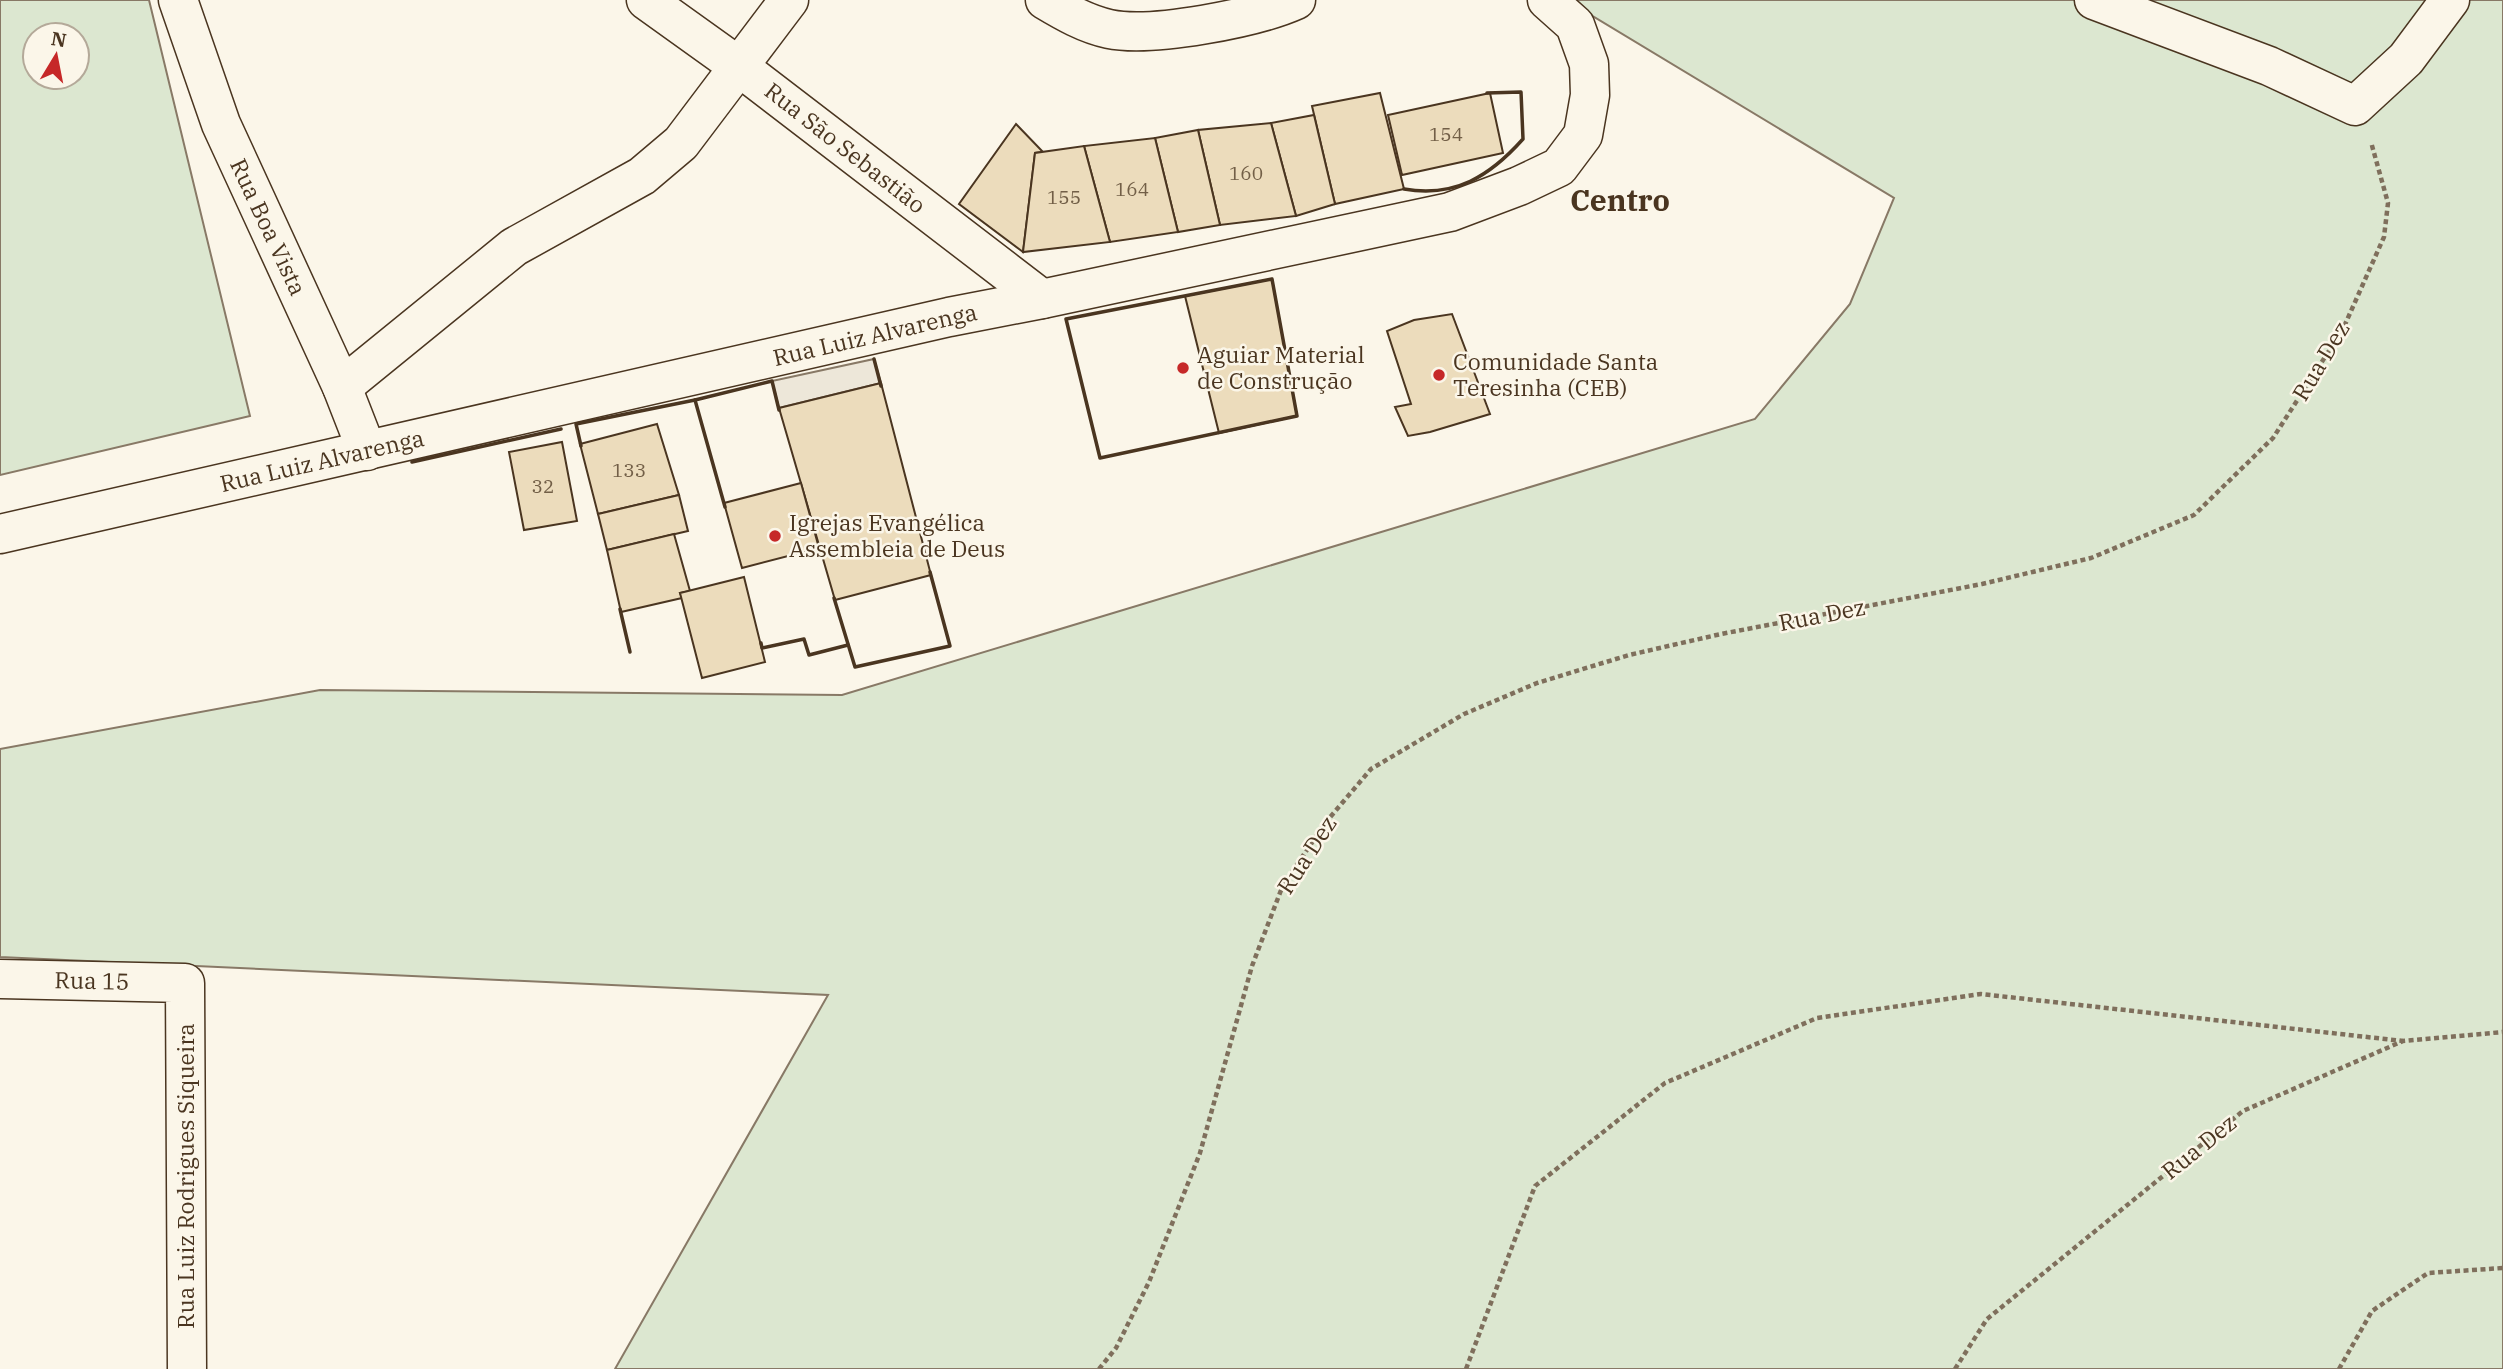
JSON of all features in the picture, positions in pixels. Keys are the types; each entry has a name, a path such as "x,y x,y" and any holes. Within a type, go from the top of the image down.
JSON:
{"street":[{"name":"Rua Boa Vista","path":"178,0 221,124 342,387 367,451"},
{"name":"Rua São Sebastião","path":"646,0 738,66 1042,299"},
{"path":"342,387 514,247 642,176 681,143 789,0"},
{"path":"1045,0 1072,16 1108,29 1139,33 1238,18 1296,0"},
{"name":"Rua Luiz Alvarenga","path":"0,534 949,317 1450,212 1519,186 1559,167 1583,135 1590,95 1589,64 1574,25 1547,0"},
{"path":"2094,0 2269,66 2355,106 2406,59 2450,0"},
{"name":"Rua 15","path":"0,979 185,983"},
{"name":"Rua Luiz Rodrigues Siqueira","path":"185,983 187,1369"}],"path":[{"name":"Rua Dez","path":"1099,1369 1116,1348 1149,1282 1200,1153 1252,966 1283,885 1326,822 1371,769 1464,714 1550,679 1629,655 1721,634 1982,584 2091,558 2194,515 2273,438 2343,329 2384,237 2388,203 2375,153 2355,106"},
{"path":"1466,1369 1535,1186 1665,1083 1817,1018 1981,994 2403,1041"},
{"name":"Rua Dez","path":"1955,1369 1987,1319 2243,1111 2403,1041 2503,1032"},
{"path":"2339,1369 2372,1311 2428,1273 2503,1268"}],"green space":[{"path":"0,0 149,0 250,416 0,475"},
{"path":"1566,0 2503,0 2503,1369 615,1369 828,995 0,957 0,749 320,690 842,695 1755,419 1850,304 1894,198"}],"shaded area":[{"path":"874,359 881,383 779,408 772,381"}],"building":[{"path":"1380,93 1404,189 1335,204 1312,106"},
{"path":"1490,93 1503,153 1402,175 1388,115"},
{"path":"1314,115 1335,204 1296,216 1271,123"},
{"path":"1271,123 1296,216 1220,225 1198,130"},
{"path":"1016,124 1043,152 1035,153 1023,252 959,204"},
{"path":"1198,130 1220,225 1178,232 1155,138"},
{"path":"1155,138 1178,232 1110,242 1084,146"},
{"path":"1084,146 1110,242 1023,252 1035,153"},
{"path":"1272,279 1297,416 1219,433 1185,296"},
{"name":"Comunidade Santa Teresinha (CEB)","path":"1452,314 1490,414 1408,436 1395,407 1411,404 1387,331 1414,320"},
{"path":"881,383 931,575 835,600 779,408"},
{"path":"657,424 679,495 598,514 580,444"},
{"path":"562,442 577,521 524,530 509,452"},
{"path":"801,483 819,548 742,568 724,503"},
{"path":"679,495 688,531 607,550 598,514"},
{"path":"674,534 690,591 680,593 682,598 621,612 607,550"},
{"path":"744,577 765,662 702,678 680,593"}],"wall":[{"path":"1404,189 1439,190 1470,181 1498,164 1523,139 1521,92 1487,93"},
{"path":"1272,279 1297,416 1100,458 1066,319 1272,279"},
{"path":"874,359 881,386"},
{"path":"725,507 695,400 772,381 779,410"},
{"path":"581,446 576,424 695,400"},
{"path":"412,462 561,429"},
{"path":"834,598 855,667 950,646 930,572"},
{"path":"620,609 630,652"},
{"path":"761,643 762,648 804,639 809,655 848,645"}],"place":[{"name":"Aguiar Material de Construção","path":"1183,368"},
{"name":"Comunidade Santa Teresinha (CEB)","path":"1439,375"},
{"name":"Igrejas Evangélica Assembleia de Deus","path":"775,536"}],"district":[{"name":"Centro","path":"1620,201"}]}
